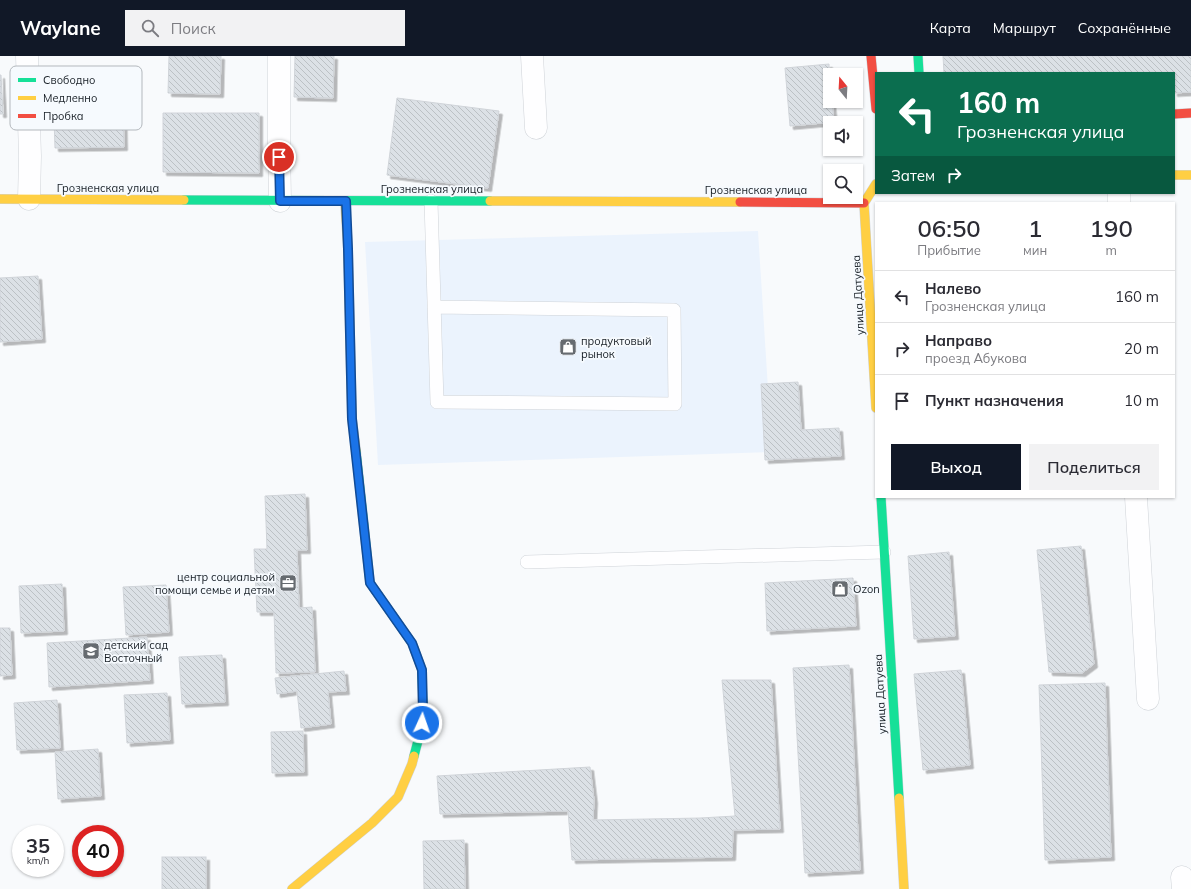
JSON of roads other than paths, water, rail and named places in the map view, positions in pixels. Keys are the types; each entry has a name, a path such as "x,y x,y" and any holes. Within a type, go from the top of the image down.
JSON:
{"street":[{"path":"28,56 28,66"},
{"path":"279,56 280,201"},
{"path":"532,56 536,128"},
{"path":"871,56 875,107"},
{"path":"918,56 919,72"},
{"path":"1175,114 1191,113"},
{"path":"29,130 30,200"},
{"path":"1175,175 1191,174"},
{"path":"864,203 875,186"},
{"name":"Грозненская улица","path":"0,199 864,203"},
{"path":"292,889 372,823 398,797 412,764 420,733 423,712 422,670 412,643 370,583 352,419 346,201"},
{"name":"улица Датуева","path":"864,203 875,391"},
{"name":"улица Датуева","path":"881,498 904,889"},
{"path":"1136,498 1148,699"}],"lane":[{"path":"431,201 434,307 437,402 675,404 674,310 434,307"},
{"path":"527,562 884,552"}],"place":[{"name":"продуктовый рынок","path":"568,347"},
{"name":"центр социальной помощи семье и детям","path":"288,583"},
{"name":"Ozon","path":"840,589"},
{"name":"детский сад Восточный","path":"91,651"}]}
